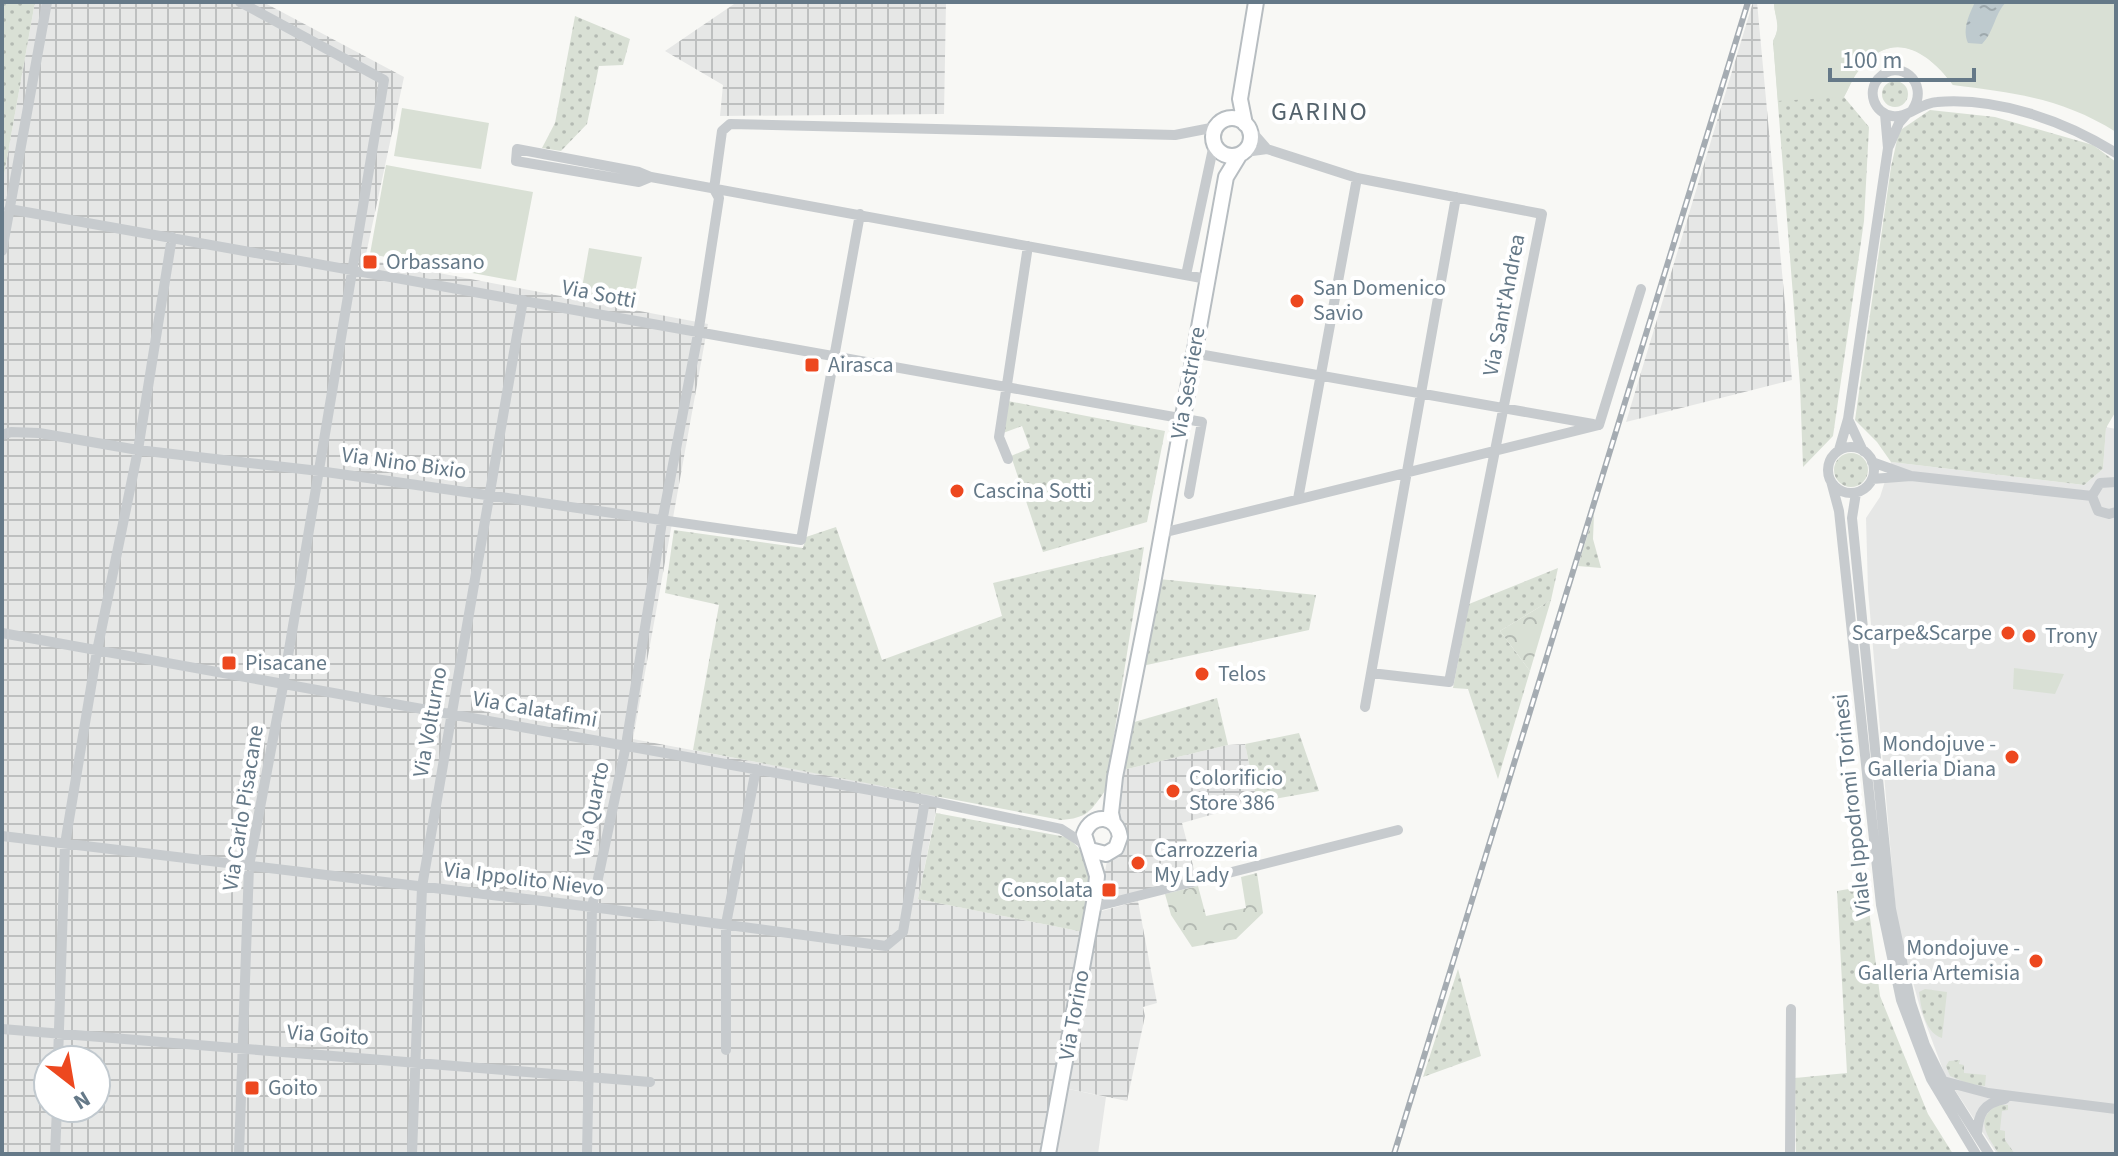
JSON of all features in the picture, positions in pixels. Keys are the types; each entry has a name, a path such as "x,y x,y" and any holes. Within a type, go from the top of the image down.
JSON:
{"main road":[{"path":"1226,177 1250,142 1240,99 1256,2"},
{"path":"1226,177 1217,136 1240,99"},
{"path":"1217,136 1237,119 1246,125"},
{"path":"1217,136 1230,156 1242,153"},
{"name":"Via Sestriere","path":"1152,589 1226,177"},
{"name":"Via Torino","path":"1048,1154 1094,907 1097,876 1103,861 1120,837 1113,822 1112,790 1152,589"},
{"name":"Via Torino","path":"1097,876 1084,834 1112,790"},
{"path":"1093,821 1108,819 1113,822"},
{"path":"1088,847 1100,854 1111,852"}],"street":[{"path":"2,251 47,2"},
{"name":"Via Carlo Pisacane","path":"239,1154 249,866 283,686 384,80 240,2"},
{"path":"1888,148 1899,123 1910,111 1919,95 1915,80 1903,71 1881,75 1873,88 1879,109 1885,114 1900,116 1910,111 1924,103 1954,101 2009,109 2051,120 2116,153"},
{"path":"1918,87 1954,101"},
{"path":"1839,450 1848,419 1888,148 1885,114"},
{"name":"Via Quarto","path":"587,1154 592,907 626,745 662,522 698,334 719,198 714,189 722,131 730,124 1217,136"},
{"path":"1246,125 1267,149"},
{"path":"1186,275 1217,136"},
{"path":"651,177 639,182 516,161 517,149 714,189 1207,279"},
{"path":"1242,153 1267,149"},
{"name":"Via Sant'Andrea","path":"1267,149 1357,178 1542,214 1449,682 1371,673"},
{"path":"1298,499 1357,178"},
{"path":"1365,707 1456,197"},
{"name":"Via Sotti","path":"9,209 1182,419"},
{"path":"834,356 860,214"},
{"path":"59,1044 65,844 97,651 138,450 172,237"},
{"path":"1008,459 999,437 1028,246"},
{"path":"1599,425 1641,289"},
{"name":"Via Volturno","path":"412,1154 422,887 523,300"},
{"path":"1193,353 1599,425"},
{"name":"Via Nino Bixio","path":"2,435 11,432 39,433 138,450 319,471 801,540 834,356"},
{"path":"1182,419 1202,422 1189,494"},
{"path":"1848,419 1863,451 1872,462 1911,476"},
{"path":"1162,533 1599,425"},
{"path":"1863,451 1852,447 1833,455 1828,468 1831,481 1841,491 1856,493 1872,479 1872,462"},
{"path":"1872,479 1911,476 2092,496"},
{"name":"Viale Ippodromi Torinesi","path":"1831,481 1839,511 1881,905 1898,987 1931,1079 1976,1154"},
{"path":"2092,496 2100,483 2116,482"},
{"name":"Viale Ippodromi Torinesi","path":"1856,493 1852,518 1891,909 1911,1003 1925,1045 1943,1081 1989,1154"},
{"path":"2092,496 2098,511 2116,512"},
{"name":"Via Calatafimi","path":"2,633 925,800 1061,829 1088,847"},
{"path":"726,1050 726,924 756,769"},
{"name":"Via Ippolito Nievo","path":"2,836 886,946 903,932 925,800"},
{"name":"Via Calatafimi","path":"1061,829 1093,821"},
{"path":"1094,907 1398,830"},
{"path":"1790,1154 1791,1009"},
{"name":"Via Goito","path":"2,1029 650,1082"},
{"path":"1943,1081 1981,1092 2116,1109"},
{"path":"1977,1137 1978,1119 1987,1104 2016,1097"},
{"path":"55,1154 56,1124"}],"shaded area":[{"path":"35,2 263,2 404,77 365,259 708,324 633,739 939,796 918,899 1083,932 1039,1154 2,1154 2,186"},
{"path":"737,2 946,2 944,114 720,116 723,85 665,51"},
{"path":"1753,2 1757,2 1792,380 1626,422"},
{"path":"2106,427 2116,429 2116,1154 1997,1154 1945,1075 1921,1011 1897,925 1868,590 1866,518 1880,497 1891,462 2084,485 2103,469"},
{"path":"1245,744 1257,802 1182,823 1196,877 1099,903 1107,861 1120,850 1125,835 1118,813 1123,770 1228,745"},
{"path":"1138,901 1157,1003 1143,1007 1145,1016 1127,1101 1064,1088 1098,912"},
{"path":"1064,1088 1106,1097 1098,1154 1053,1154"}],"green space":[{"path":"2,2 35,2 2,186"},
{"path":"1774,2 1952,38 1953,85 1922,54 1898,47 1885,49 1873,57 1858,72 1844,97 1869,127 1864,221 1833,436 1803,467 1800,385 1773,41 1778,25"},
{"path":"1774,2 2116,2 2116,132 2057,104 2018,94 1953,85 1933,63 1909,49 1897,47 1872,57 1859,69 1844,97 1778,101 1773,41 1777,26"},
{"path":"575,16 630,39 623,65 599,66 587,124 561,151 542,148 555,123"},
{"path":"1895,81 1904,85 1908,94 1904,103 1895,107 1886,103 1882,94 1886,85"},
{"path":"402,108 489,123 481,169 394,156"},
{"path":"1930,110 1995,117 2093,145 2116,162 2116,411 2106,428 2103,469 2084,485 1891,462 1855,420 1891,167 1899,131"},
{"path":"386,165 533,192 516,281 370,254"},
{"path":"589,248 642,257 632,308 580,299"},
{"path":"1008,401 1165,431 1147,522 1043,552 1011,456 1030,448 1022,426 1003,433"},
{"path":"1851,453 1863,458 1868,470 1863,482 1851,487 1839,482 1834,470 1839,458"},
{"path":"1594,514 1593,539 1601,568 1578,566"},
{"path":"836,527 882,660 1002,616 993,583 1144,547 1105,791 1091,809 1077,818 1061,820 693,750 719,605 665,593 674,530 803,548 806,537"},
{"path":"1558,568 1551,600 1500,631 1530,671 1498,779 1468,689 1453,688 1469,604"},
{"path":"1159,579 1316,595 1309,630 1142,666"},
{"path":"1551,600 1530,671 1500,631"},
{"path":"2014,668 2064,674 2055,694 2013,689"},
{"path":"1217,698 1228,745 1123,770 1131,723"},
{"path":"1299,733 1319,791 1257,802 1245,744"},
{"path":"936,813 1066,837 1077,846 1088,868 1089,892 1083,932 918,899"},
{"path":"1257,873 1263,913 1236,939 1192,947 1171,915 1165,894 1198,886 1206,916 1246,908 1241,877"},
{"path":"1866,886 1880,996 1928,1114 1953,1154 1796,1154 1795,1078 1847,1073 1837,891"},
{"path":"1458,969 1481,1056 1423,1077"},
{"path":"1925,989 1947,992 1942,1038 1932,1031 1925,1019 1919,992"},
{"path":"1960,1060 1964,1073 1986,1075 1985,1086 1969,1084 1950,1076 1946,1066 1949,1061"},
{"path":"1998,1105 2008,1105 2008,1110 2002,1111 2000,1130 2005,1131 2005,1140 2015,1154 1999,1154 1985,1128 1986,1116"}],"water":[{"path":"1975,2 2006,2 1982,44 1968,43 1966,38 1967,22"}],"railway":[{"path":"1394,1154 1748,2"}],"place":[{"name":"Orbassano","path":"370,262"},
{"name":"San Domenico Savio","path":"1297,301"},
{"name":"Airasca","path":"812,365"},
{"name":"Cascina Sotti","path":"957,491"},
{"name":"Scarpe&Scarpe","path":"2008,633"},
{"name":"Trony","path":"2029,636"},
{"name":"Pisacane","path":"229,663"},
{"name":"Telos","path":"1202,674"},
{"name":"Mondojuve - Galleria Diana","path":"2012,757"},
{"name":"Colorificio Store 386","path":"1173,791"},
{"name":"Carrozzeria My Lady","path":"1138,863"},
{"name":"Consolata","path":"1109,890"},
{"name":"Mondojuve - Galleria Artemisia","path":"2036,961"},
{"name":"Goito","path":"252,1088"}],"district":[{"name":"GARINO","path":"1320,111"}]}
